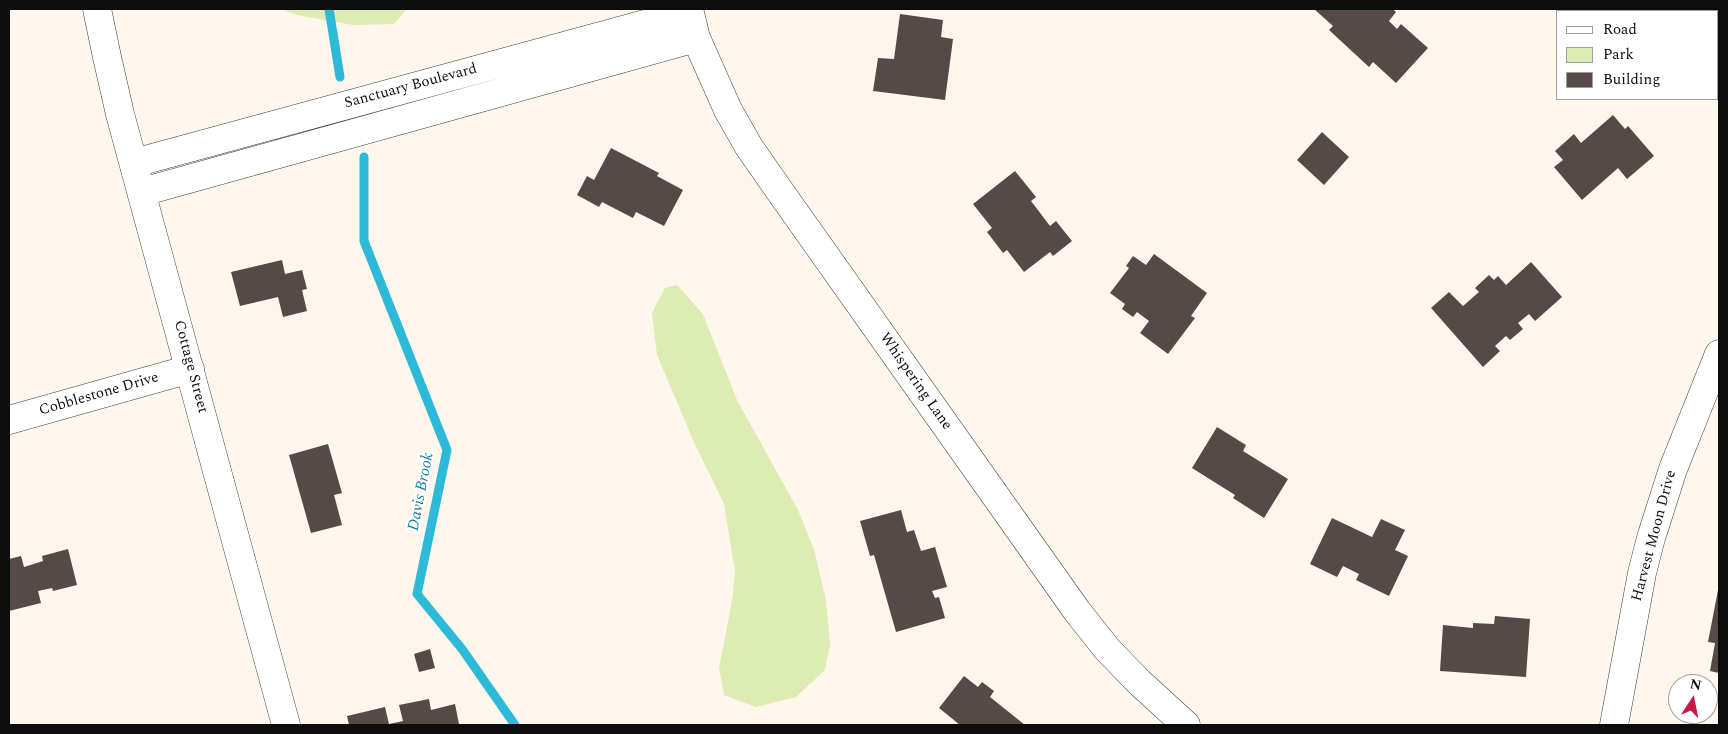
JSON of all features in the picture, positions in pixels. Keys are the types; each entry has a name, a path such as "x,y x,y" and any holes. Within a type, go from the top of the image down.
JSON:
{"street":[{"name":"Cottage Street","path":"97,9 109,67 134,163 286,725"},
{"name":"Sanctuary Boulevard","path":"134,163 689,10"},
{"name":"Whispering Lane","path":"689,10 696,38 728,110 749,147 1077,611 1107,648 1139,682 1186,725"},
{"name":"Sanctuary Boulevard","path":"142,192 696,38"},
{"name":"Harvest Moon Drive","path":"1614,725 1642,573 1651,538 1673,469 1719,354"},
{"name":"Cobblestone Drive","path":"9,420 190,369"}],"green space":[{"path":"281,9 407,9 394,24 353,25 297,15"},
{"path":"677,285 703,314 737,400 798,510 814,549 826,601 830,644 825,670 796,697 756,707 724,695 719,668 732,601 735,572 724,504 693,440 657,355 652,313 665,288"}],"building":[{"path":"1314,9 1393,9 1396,12 1389,21 1397,29 1401,24 1428,48 1396,83 1373,62 1369,67 1329,30 1333,26"},
{"path":"1682,9 1719,9 1719,28 1718,10"},
{"path":"900,14 943,20 941,37 953,39 945,100 873,91 878,58 894,59"},
{"path":"1613,115 1625,129 1628,126 1654,156 1627,179 1618,168 1582,200 1554,167 1563,160 1555,151 1574,134 1581,143"},
{"path":"1322,132 1349,157 1324,185 1297,160"},
{"path":"611,148 659,173 657,176 683,190 664,226 636,212 633,218 602,202 599,207 577,195 587,176 594,180"},
{"path":"1015,171 1036,197 1031,201 1050,226 1056,221 1072,241 1053,256 1050,252 1024,272 1007,250 1003,253 987,232 992,228 973,204"},
{"path":"1154,254 1207,293 1191,316 1195,318 1168,354 1140,333 1149,321 1137,312 1133,317 1122,309 1125,304 1110,293 1129,268 1126,266 1133,256 1146,265"},
{"path":"282,260 285,274 302,270 307,289 302,290 307,311 283,317 278,297 240,306 231,272"},
{"path":"1531,262 1562,297 1535,321 1529,314 1518,323 1523,329 1510,340 1506,336 1495,346 1500,351 1483,367 1431,308 1449,292 1463,306 1479,292 1475,288 1489,275 1494,280 1498,276 1506,285"},
{"path":"1217,427 1246,445 1243,451 1288,479 1264,518 1233,498 1235,495 1192,468"},
{"path":"328,444 342,493 334,495 342,525 311,533 289,455"},
{"path":"901,510 907,532 914,530 921,551 935,547 947,587 932,591 935,598 939,597 945,618 896,632 874,555 870,556 860,521"},
{"path":"1332,518 1372,537 1381,519 1405,530 1395,550 1408,556 1389,596 1356,580 1359,574 1343,566 1337,577 1310,564"},
{"path":"68,549 77,585 53,591 52,588 38,591 41,603 9,611 9,559 21,556 24,567 43,561 42,556"},
{"path":"1718,590 1719,673 1710,671 1715,643 1708,642"},
{"path":"1495,616 1530,619 1526,677 1440,671 1443,625 1473,628 1473,623 1494,624"},
{"path":"430,649 435,668 419,672 414,654"},
{"path":"964,676 978,687 982,682 994,691 990,697 1025,725 960,725 939,708"},
{"path":"429,699 431,710 455,704 459,724 349,725 347,716 385,707 389,724 403,721 399,705"}],"waterway":[{"name":"Davis Brook","path":"329,9 340,77"},
{"name":"Davis Brook","path":"364,157 364,241 447,450 417,594 462,649 515,725"}]}
